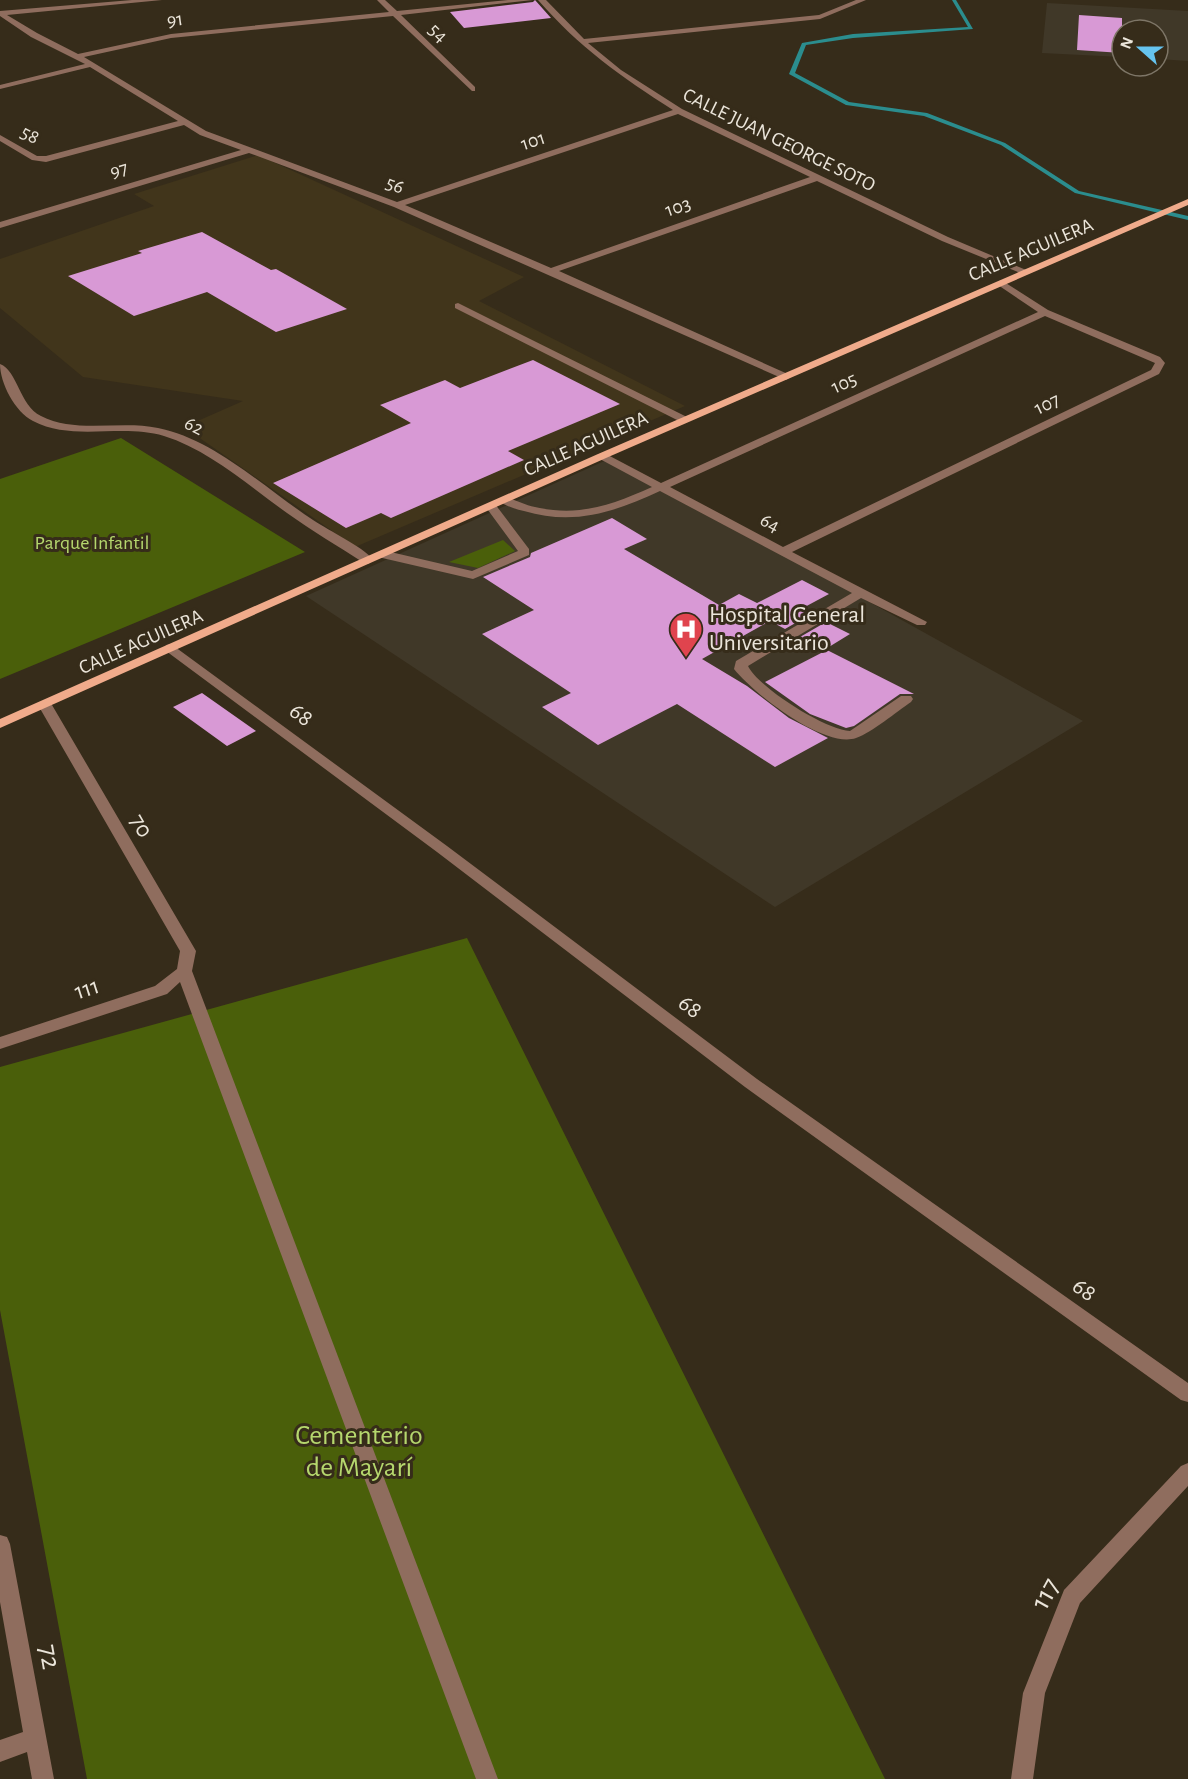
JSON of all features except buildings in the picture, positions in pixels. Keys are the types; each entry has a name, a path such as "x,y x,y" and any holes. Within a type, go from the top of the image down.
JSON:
{"main road":[{"name":"CALLE AGUILERA","path":"0,724 602,456 1188,202"}],"street":[{"path":"0,13 158,0"},
{"name":"54","path":"381,0 472,89"},
{"name":"91","path":"77,56 171,36 529,0"},
{"name":"CALLE JUAN GEORGE SOTO","path":"542,0 582,41 618,72 679,111 945,239 1026,272"},
{"path":"582,41 820,17 862,0"},
{"name":"56","path":"0,13 34,35 77,56 203,133 397,205 551,271 786,377"},
{"path":"0,87 91,65"},
{"name":"101","path":"397,205 679,111"},
{"name":"58","path":"0,137 35,158 46,159 183,122"},
{"name":"97","path":"0,225 249,150"},
{"name":"103","path":"551,271 817,178"},
{"name":"107","path":"782,552 1160,368 1160,363 1149,356 1045,312 1000,283"},
{"path":"458,306 685,420"},
{"name":"105","path":"504,500 528,510 577,515 617,507 658,486 1045,312"},
{"name":"62","path":"0,367 8,375 24,410 34,416 61,425 144,428 184,440 235,471 307,522 369,560"},
{"name":"64","path":"602,456 782,552 921,622"},
{"path":"382,554 473,575 525,552 491,506"},
{"path":"861,593 741,664 741,669 785,707 831,733 843,737 853,735 906,699"},
{"name":"68","path":"171,648 442,849 751,1083 1187,1388"},
{"name":"70","path":"45,705 188,951 184,971 487,1779"},
{"name":"111","path":"0,1043 161,990 184,971"},
{"name":"117","path":"1022,1779 1034,1693 1072,1597 1188,1472"},
{"name":"72","path":"0,1544 43,1779"},
{"path":"0,1751 35,1738"}],"shaded area":[{"path":"1047,3 1188,11 1188,61 1170,60 1170,18 1110,18 1110,56 1042,53"},
{"path":"258,155 524,277 479,301 685,406 355,547 184,427 243,401 83,377 0,308 0,259 154,206 134,194"},
{"name":"Hospital General Universitario","path":"611,458 1083,721 775,907 306,596"}],"green space":[{"name":"Parque Infantil","path":"121,438 305,552 0,679 0,479"},
{"path":"503,540 515,551 478,568 449,562"},
{"name":"Cementerio de Mayarí","path":"467,938 885,1779 87,1779 0,1310 0,1067"}],"waterway":[{"path":"954,0 971,28 853,36 804,44 792,74 848,104 925,114 1003,144 1077,192 1188,218"}],"place":[{"name":"Hospital General Universitario","path":"686,658"}]}
